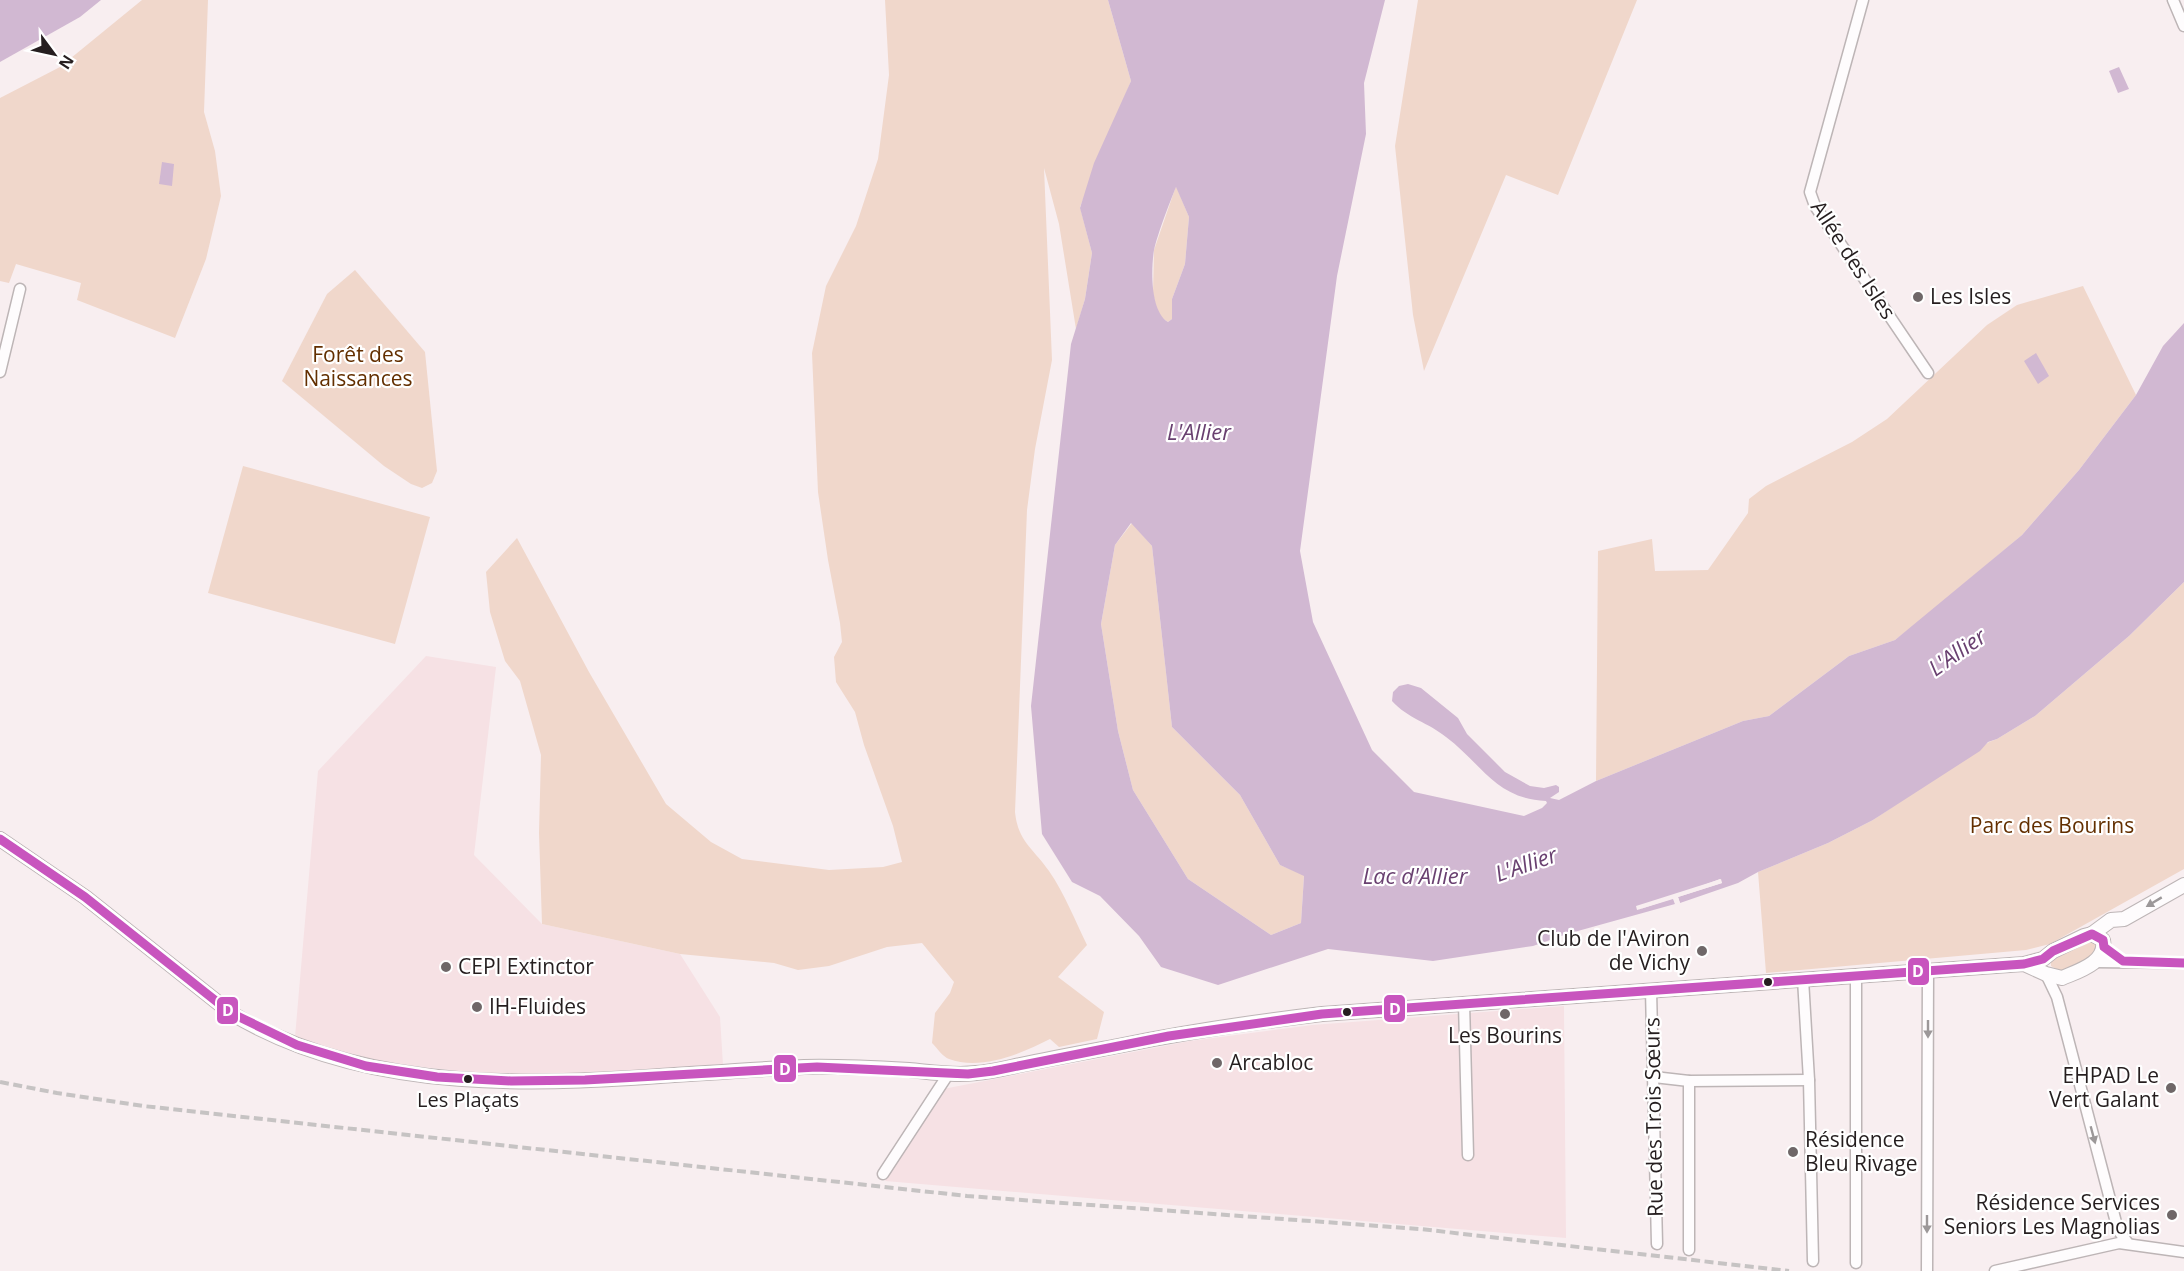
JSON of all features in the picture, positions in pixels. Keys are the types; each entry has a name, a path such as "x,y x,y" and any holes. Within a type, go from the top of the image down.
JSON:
{"street":[{"name":"Allée des Isles","path":"1863,0 1810,192 1815,206 1928,373"},
{"path":"2174,0 2184,26"},
{"path":"0,372 20,289"},
{"path":"0,838 86,897 231,1013 257,1029 289,1044 356,1064 424,1075 491,1080 594,1080 804,1067 858,1067 975,1074 1152,1039 1247,1023 1322,1014 2024,964 2044,969 2062,978 2094,962 2102,953 2103,940 2092,934"},
{"path":"0,848 51,874"},
{"path":"2044,969 2053,951 2092,934 2111,920 2124,919 2184,885"},
{"path":"2104,947 2123,961"},
{"path":"2094,962 2184,963"},
{"path":"2044,969 2057,997 2118,1230 2127,1242"},
{"path":"1927,1271 1928,970"},
{"path":"1856,975 1856,1263"},
{"path":"1803,979 1809,1080 1813,1261"},
{"name":"Rue des Trois Sœurs","path":"1651,990 1657,1245"},
{"path":"1464,1003 1468,1155"},
{"path":"883,1174 949,1073"},
{"path":"1654,1077 1689,1081 1809,1080"},
{"path":"1689,1081 1689,1250"},
{"path":"1995,1271 2127,1242 2184,1252"}],"shaded area":[{"path":"426,656 496,667 474,855 542,924 680,954 720,1017 723,1065 517,1077 375,1062 295,1037 318,771"},
{"path":"1564,1006 1566,1238 885,1181 943,1089 1190,1041 1312,1025"}],"green space":[{"path":"142,0 208,0 204,112 215,151 221,196 206,259 175,338 77,300 81,283 16,264 9,283 0,281 0,98 60,67"},
{"path":"885,0 1108,0 1131,81 1080,207 1092,253 1085,299 1076,329 1059,224 1044,168 1052,360 1035,449 1027,510 1015,812 1019,831 1055,880 1087,945 1058,977 1104,1012 1097,1039 1059,1047 1050,1039 1015,1055 988,1062 961,1062 949,1059 932,1043 935,1013 950,993 954,982 922,943 887,947 829,966 798,970 774,963 680,954 542,924 539,833 541,755 520,681 505,661 490,612 486,572 517,538 589,672 666,804 711,842 742,859 829,870 883,867 902,862 893,826 864,745 855,712 836,682 834,657 842,642 818,492 812,353 826,286 856,226 878,159 889,75"},
{"path":"1418,0 1637,0 1558,195 1506,175 1424,371 1413,315 1395,146"},
{"path":"1176,186 1189,217 1185,264 1172,299 1172,319 1168,322 1157,312 1153,293 1154,250"},
{"name":"Forêt des Naissances","path":"355,270 425,352 437,471 432,483 422,488 411,484 384,466 282,381 327,294"},
{"path":"2083,286 2136,395 2079,470 2022,535 1895,640 1849,656 1769,716 1743,721 1596,781 1598,551 1652,539 1655,571 1708,570 1748,513 1749,499 1766,486 1852,442 1887,419 1987,325 2017,305"},
{"path":"243,466 430,517 395,644 208,593"},
{"path":"1132,523 1152,546 1172,727 1240,795 1280,865 1304,875 1301,923 1271,935 1188,879 1133,790 1118,731 1101,624 1115,545"},
{"name":"Parc des Bourins","path":"2184,582 2184,869 2050,944 2026,950 1766,973 1758,872 1828,843 1873,820 1989,742 2035,716 2129,636"},
{"path":"2091,939 2098,944 2098,951 2081,964 2060,971 2051,966 2051,961 2057,955"}],"water":[{"path":"0,0 101,0 80,17 0,62"},
{"path":"1108,0 1385,0 1364,83 1366,134 1337,276 1300,551 1313,622 1372,750 1414,792 1524,816 1542,808 1547,803 1514,794 1502,787 1446,737 1398,707 1392,701 1393,692 1399,686 1408,684 1421,688 1458,718 1467,734 1505,772 1530,786 1544,788 1556,785 1559,787 1559,792 1550,798 1559,800 1596,781 1743,721 1769,716 1849,656 1895,640 2022,535 2079,470 2136,395 2163,346 2184,323 2184,582 2129,636 2035,716 1988,742 1980,751 1873,820 1828,843 1758,872 1738,883 1680,903 1678,897 1722,883 1720,879 1637,910 1674,898 1675,904 1567,934 1533,946 1433,961 1328,949 1218,985 1161,967 1139,936 1100,896 1072,882 1042,834 1031,706 1071,344 1085,299 1092,253 1080,208 1094,163 1131,81","holes":["1176,187 1189,217 1185,264 1172,299 1172,319 1168,322 1162,317 1155,299 1152,268 1156,243","1131,523 1152,546 1172,727 1240,795 1280,865 1304,876 1301,923 1271,935 1188,879 1133,790 1118,731 1101,624 1115,545"]},
{"path":"2119,67 2129,89 2118,93 2109,71"},
{"path":"162,162 174,164 172,186 159,184"},
{"path":"2036,353 2049,376 2038,384 2024,361"}],"pier":[{"path":"1721,879 1722,883 1678,897 1680,903 1675,904 1673,899 1637,910 1636,906"}],"railway":[{"path":"0,1082 143,1106 967,1196 1420,1229 1789,1271"}],"transit line":[{"name":"D","path":"0,839 85,897 231,1013 297,1045 366,1066 437,1077 511,1081 585,1080 817,1067 968,1074 1169,1036 1322,1014 2024,964 2043,959 2053,951 2092,934 2103,940 2104,947 2123,961 2184,963"}],"place":[{"name":"Les Isles","path":"1918,297"},
{"name":"Club de l'Aviron de Vichy","path":"1702,951"},
{"name":"CEPI Extinctor","path":"446,967"},
{"name":"IH-Fluides","path":"477,1007"},
{"name":"Les Bourins","path":"1505,1014"},
{"name":"Arcabloc","path":"1217,1063"},
{"name":"Les Plaçats","path":"468,1079"},
{"name":"EHPAD Le Vert Galant","path":"2171,1088"},
{"name":"Résidence Bleu Rivage","path":"1793,1152"},
{"name":"Résidence Services Seniors Les Magnolias","path":"2172,1215"}],"water label":[{"name":"L'Allier","path":"1199,432"},
{"name":"L'Allier","path":"1957,652"},
{"name":"L'Allier","path":"1526,864"},
{"name":"Lac d'Allier","path":"1415,876"}]}
